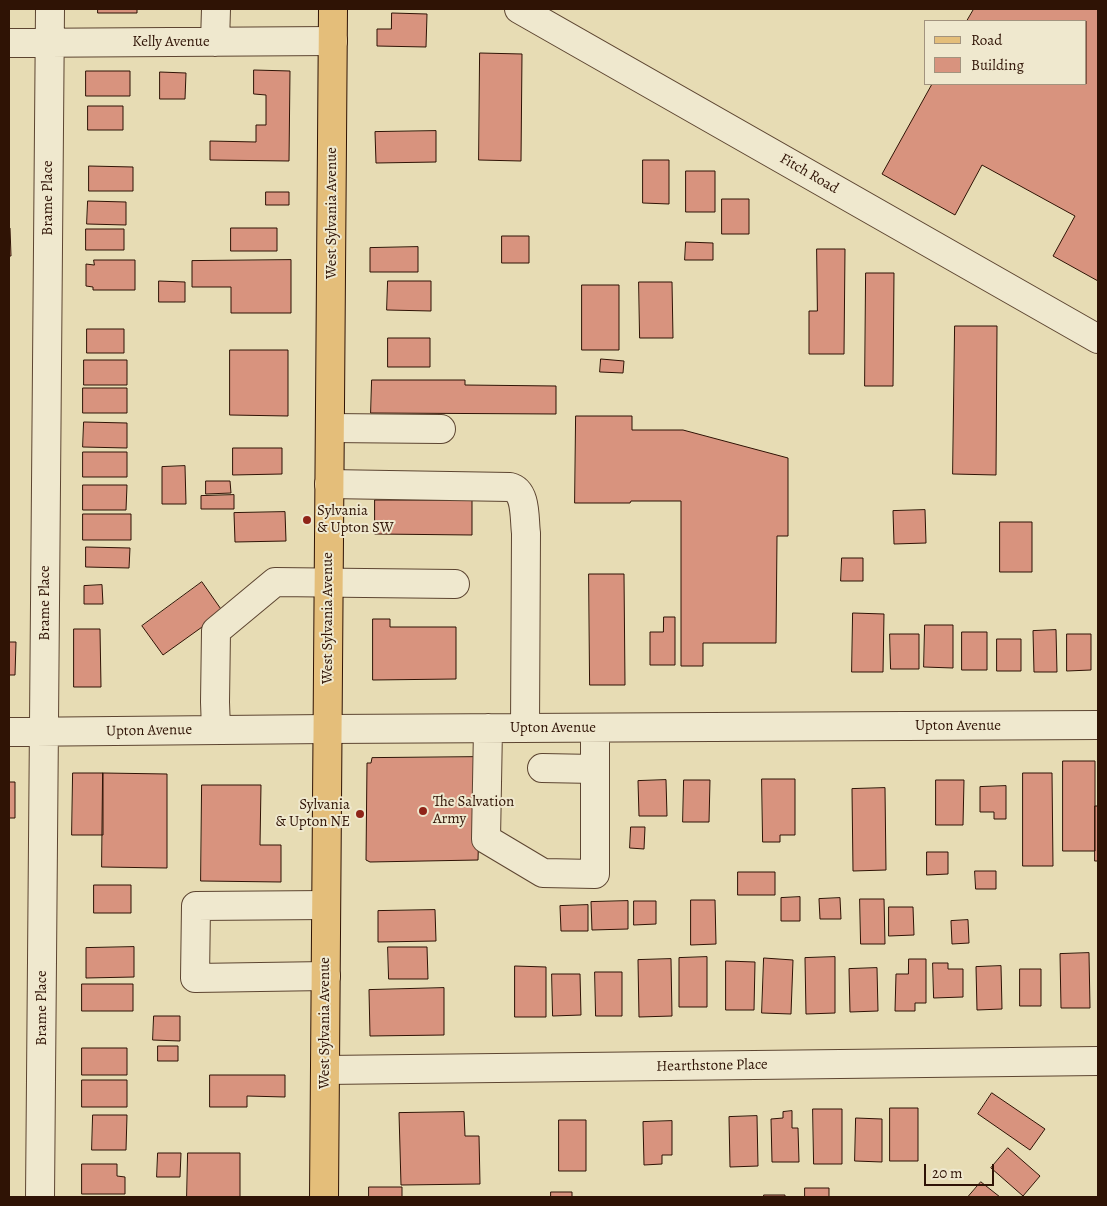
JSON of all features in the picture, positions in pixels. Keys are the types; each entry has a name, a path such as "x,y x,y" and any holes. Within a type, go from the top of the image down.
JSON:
{"main road":[{"name":"West Sylvania Avenue","path":"324,1197 333,9"}],"street":[{"name":"Brame Place","path":"40,1197 50,9"},
{"path":"215,42 216,9"},
{"name":"Fitch Road","path":"519,9 1098,340"},
{"name":"Kelly Avenue","path":"9,43 333,41"},
{"path":"330,428 441,429"},
{"path":"329,484 510,487 518,491 523,504 526,533 525,728"},
{"path":"216,730 216,631 275,582 455,584"},
{"name":"Upton Avenue","path":"9,732 1098,726"},
{"path":"488,728 486,839 542,873 595,874 595,728"},
{"path":"542,768 595,769"},
{"path":"326,905 196,906 196,978 326,976"},
{"name":"Hearthstone Place","path":"325,1070 1098,1061"}],"building":[{"path":"98,9 137,9 137,13 98,13"},
{"path":"974,9 1098,9 1098,281 1053,256 1075,216 982,165 955,215 882,174 931,85 1087,85 1087,20 968,20"},
{"path":"392,13 427,14 426,47 377,46 377,29 391,29"},
{"path":"480,53 522,54 521,161 479,160"},
{"path":"254,70 290,71 289,161 210,160 210,141 256,142 256,125 266,125 266,95 254,94"},
{"path":"86,71 130,71 130,96 86,96"},
{"path":"160,72 186,73 185,99 160,99"},
{"path":"88,106 123,106 123,130 88,130"},
{"path":"436,131 436,162 376,163 375,132"},
{"path":"643,160 669,160 669,204 643,203"},
{"path":"89,166 133,167 133,191 89,191"},
{"path":"686,171 715,171 715,212 686,212"},
{"path":"266,192 289,192 289,205 266,205"},
{"path":"722,199 749,199 749,234 722,234"},
{"path":"88,201 126,202 126,225 87,224"},
{"path":"10,228 11,256 9,256"},
{"path":"231,228 277,228 277,251 231,251"},
{"path":"86,229 124,229 124,250 86,250"},
{"path":"502,236 529,236 529,263 502,263"},
{"path":"686,242 713,243 713,260 685,260"},
{"path":"418,247 418,272 370,272 370,248"},
{"path":"817,249 845,249 844,354 809,354 809,311 817,311"},
{"path":"94,260 135,260 135,290 93,290 93,287 86,286 86,264 94,265"},
{"path":"291,260 291,313 231,313 231,287 192,287 192,261"},
{"path":"866,273 894,273 893,386 865,386"},
{"path":"159,281 185,282 185,302 159,302"},
{"path":"388,281 431,281 431,311 387,310"},
{"path":"639,282 672,282 673,338 640,338"},
{"path":"582,285 619,285 619,350 582,350"},
{"path":"955,326 997,326 996,475 953,474"},
{"path":"87,329 124,329 124,353 87,353"},
{"path":"388,338 430,338 430,367 388,367"},
{"path":"230,350 288,350 288,416 230,415"},
{"path":"601,359 624,361 623,373 600,372"},
{"path":"84,360 127,360 127,385 84,385"},
{"path":"372,380 465,380 465,385 556,386 556,414 371,413"},
{"path":"83,388 127,388 127,413 83,413"},
{"path":"576,416 632,416 632,430 683,430 788,458 788,536 777,536 776,643 703,643 703,666 681,666 681,501 575,503"},
{"path":"84,422 127,423 127,448 83,447"},
{"path":"233,448 282,448 282,474 233,475"},
{"path":"83,452 127,452 127,477 83,477"},
{"path":"185,466 186,504 162,504 162,467"},
{"path":"206,481 230,481 231,493 206,494"},
{"path":"83,485 127,485 126,510 83,510"},
{"path":"234,495 234,509 201,509 201,496"},
{"path":"375,500 472,500 472,535 375,534"},
{"path":"925,510 926,543 894,544 893,511"},
{"path":"285,512 286,541 235,542 234,513"},
{"path":"83,514 131,514 131,540 83,540"},
{"path":"1000,522 1032,522 1032,572 1000,572"},
{"path":"86,547 130,548 129,568 86,567"},
{"path":"842,558 863,558 863,581 841,581"},
{"path":"589,574 624,574 625,685 590,685"},
{"path":"202,582 223,612 163,655 142,626"},
{"path":"102,585 103,604 84,604 84,586"},
{"path":"853,613 884,614 883,672 852,672"},
{"path":"664,617 675,617 675,665 650,665 650,632 663,632"},
{"path":"373,619 390,619 390,627 456,627 456,679 373,680"},
{"path":"925,625 953,625 953,668 924,667"},
{"path":"74,629 100,629 101,687 74,687"},
{"path":"1056,630 1057,672 1034,672 1033,631"},
{"path":"962,632 987,632 987,670 962,670"},
{"path":"890,634 919,634 919,669 891,669"},
{"path":"1067,634 1091,634 1091,670 1067,671"},
{"path":"997,639 1021,639 1021,671 997,671"},
{"path":"9,642 16,642 15,675 9,675"},
{"name":"The Salvation Army","path":"481,757 478,860 370,862 366,860 367,763 371,763 372,758"},
{"path":"1063,761 1095,761 1095,851 1063,851"},
{"path":"73,773 103,773 103,835 72,835"},
{"path":"103,773 167,774 167,868 102,867"},
{"path":"1023,773 1052,773 1053,866 1023,866"},
{"path":"762,779 795,779 795,835 780,835 780,842 763,842"},
{"path":"666,780 667,816 639,816 638,781"},
{"path":"684,780 710,780 709,822 683,822"},
{"path":"936,780 964,780 963,825 936,825"},
{"path":"9,782 15,782 15,818 9,818"},
{"path":"202,785 261,785 260,845 281,845 281,882 201,881"},
{"path":"1006,786 1006,819 994,819 994,812 980,812 980,787"},
{"path":"885,788 886,870 853,871 852,789"},
{"path":"1095,806 1098,806 1098,861 1095,861"},
{"path":"631,827 645,827 644,849 630,848"},
{"path":"927,852 948,852 948,874 927,875"},
{"path":"975,871 996,871 996,889 976,889"},
{"path":"738,872 775,872 775,895 738,895"},
{"path":"94,885 131,885 131,913 94,913"},
{"path":"800,897 800,921 781,921 781,898"},
{"path":"840,898 841,919 820,919 819,899"},
{"path":"860,899 884,899 885,944 861,944"},
{"path":"691,900 715,900 716,944 691,945"},
{"path":"628,901 628,929 592,930 591,902"},
{"path":"634,901 656,901 656,924 634,925"},
{"path":"588,905 588,931 561,931 560,906"},
{"path":"889,907 913,907 914,935 889,936"},
{"path":"435,910 436,941 378,942 378,911"},
{"path":"968,920 969,943 952,944 951,921"},
{"path":"134,947 134,977 86,978 86,948"},
{"path":"388,947 427,947 428,979 389,979"},
{"path":"1089,953 1090,1008 1061,1008 1060,954"},
{"path":"707,957 707,1007 679,1007 679,958"},
{"path":"835,957 835,1013 806,1014 805,958"},
{"path":"764,958 793,960 791,1014 762,1013"},
{"path":"671,959 672,1016 639,1017 638,960"},
{"path":"909,959 926,959 926,1003 915,1003 915,1011 895,1011 896,974 908,974"},
{"path":"726,961 755,962 754,1010 726,1010"},
{"path":"933,963 948,963 948,969 963,969 963,997 934,998"},
{"path":"515,966 546,967 546,1017 515,1017"},
{"path":"1001,966 1002,1009 977,1010 976,967"},
{"path":"877,968 878,1011 850,1012 849,969"},
{"path":"1020,969 1041,969 1041,1006 1020,1006"},
{"path":"595,972 622,972 622,1016 596,1016"},
{"path":"552,974 580,974 581,1015 553,1016"},
{"path":"82,984 133,984 133,1011 82,1011"},
{"path":"444,988 444,1035 370,1036 369,990"},
{"path":"154,1016 180,1016 180,1041 153,1040"},
{"path":"158,1046 178,1046 178,1061 158,1061"},
{"path":"82,1048 127,1048 127,1075 82,1075"},
{"path":"210,1075 285,1075 285,1097 247,1096 247,1107 210,1107"},
{"path":"82,1080 127,1080 127,1107 82,1107"},
{"path":"992,1093 1045,1129 1030,1150 978,1114"},
{"path":"890,1108 918,1108 918,1161 890,1161"},
{"path":"813,1109 842,1109 842,1164 814,1164"},
{"path":"792,1111 792,1128 798,1128 799,1162 772,1162 771,1119 783,1118 783,1112"},
{"path":"464,1112 465,1136 479,1136 480,1184 401,1185 399,1113"},
{"path":"93,1115 127,1115 126,1150 92,1150"},
{"path":"757,1116 758,1166 730,1167 729,1117"},
{"path":"856,1118 882,1119 882,1162 855,1161"},
{"path":"559,1120 586,1120 586,1171 559,1171"},
{"path":"672,1121 672,1155 662,1155 662,1164 644,1165 643,1122"},
{"path":"1008,1148 1040,1176 1023,1196 991,1168"},
{"path":"158,1153 181,1153 180,1177 157,1177"},
{"path":"188,1153 240,1153 240,1197 187,1197"},
{"path":"82,1164 117,1164 117,1176 125,1177 125,1194 82,1194"},
{"path":"981,1182 1000,1197 968,1197"},
{"path":"369,1187 402,1187 402,1197 369,1197"},
{"path":"805,1188 829,1188 829,1197 805,1197"},
{"path":"551,1192 572,1192 572,1197 551,1197"},
{"path":"764,1195 785,1195 785,1197 764,1197"}],"place":[{"name":"Sylvania & Upton SW","path":"307,520"},
{"name":"The Salvation Army","path":"423,811"},
{"name":"Sylvania & Upton NE","path":"360,814"}]}
